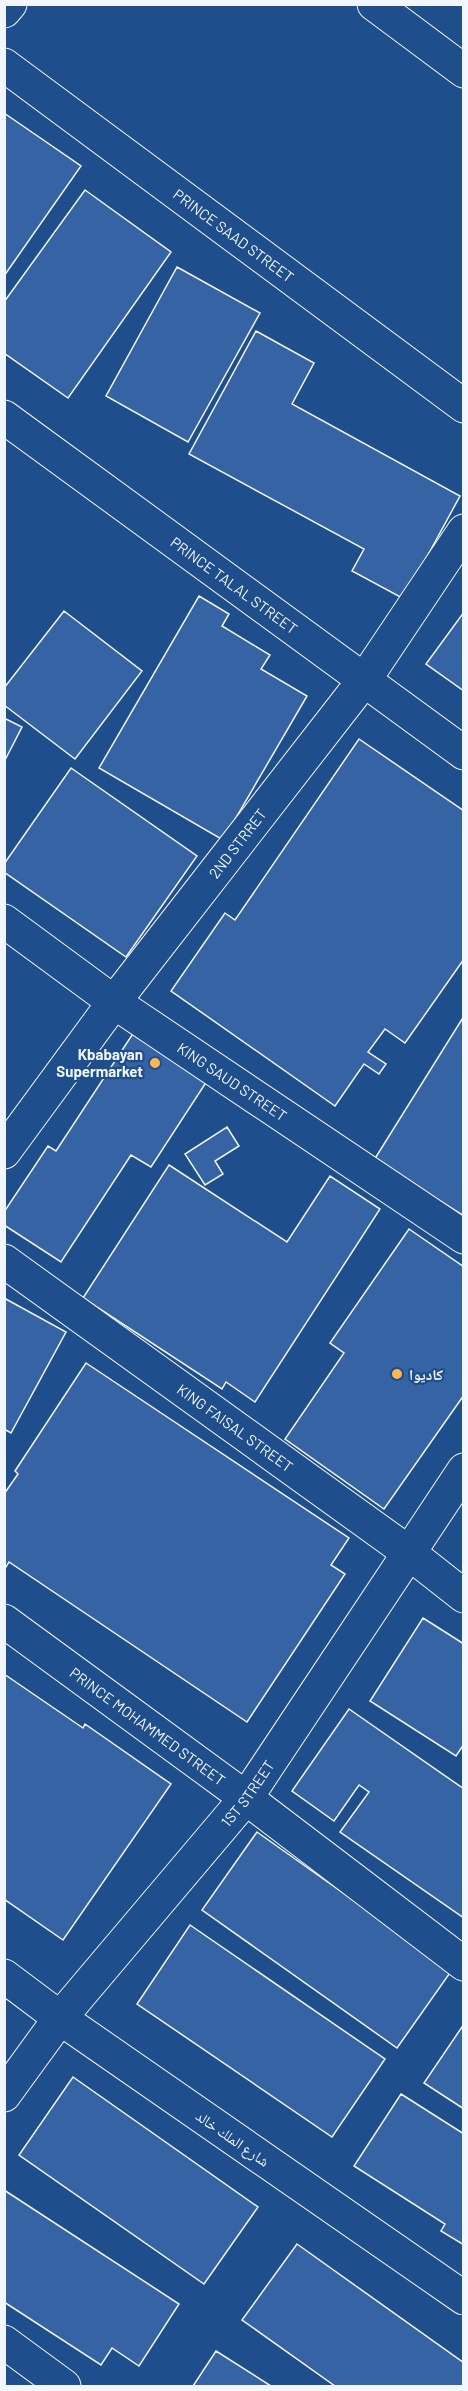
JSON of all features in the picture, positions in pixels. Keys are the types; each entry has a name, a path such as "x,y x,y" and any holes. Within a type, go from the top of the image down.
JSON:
{"street":[{"path":"4,11 10,4"},
{"path":"374,4 464,71"},
{"name":"PRINCE SAAD STREET","path":"4,65 464,406"},
{"name":"PRINCE TALAL STREET","path":"4,417 464,753"},
{"name":"2ND STRRET","path":"4,1152 114,1002 365,679 464,531"},
{"name":"KING SAUD STREET","path":"4,921 114,1002 464,1237"},
{"name":"KING FAISAL STREET","path":"4,1262 408,1552 464,1596"},
{"name":"1ST STREET","path":"4,2095 60,2018 246,1798 464,1470"},
{"name":"PRINCE MOHAMMED STREET","path":"4,1622 246,1798 464,1964"},
{"name":"شارع الملك خالد","path":"4,1976 60,2018 464,2298"},
{"path":"4,2342 64,2386"}],"building":[{"path":"4,113 81,166 4,276"},
{"path":"85,190 171,252 68,398 4,353 4,302"},
{"path":"177,267 260,313 188,442 106,396"},
{"path":"256,331 314,363 292,404 460,496 404,599 352,571 364,549 189,454"},
{"path":"199,596 229,614 222,626 270,655 261,669 307,696 223,840 99,768"},
{"path":"64,611 142,671 75,759 4,705 4,688"},
{"path":"464,612 464,691 426,664"},
{"path":"4,718 22,727 4,762"},
{"path":"359,739 464,811 464,959 405,1043 385,1029 368,1052 386,1064 379,1074 364,1064 335,1106 171,991 225,913 235,920"},
{"path":"71,768 197,856 126,957 4,872 4,864"},
{"path":"464,1016 464,1216 374,1160"},
{"path":"134,1032 207,1081 151,1167 131,1155 61,1262 4,1225 4,1212 48,1146 56,1151"},
{"path":"227,1127 239,1146 215,1161 223,1174 205,1185 185,1154"},
{"path":"169,1165 287,1242 330,1176 380,1209 255,1402 226,1382 222,1389 83,1298"},
{"name":"كاديوا","path":"409,1229 464,1267 464,1395 384,1509 285,1439 344,1353 330,1343"},
{"path":"4,1298 66,1332 11,1433 4,1429"},
{"path":"86,1363 349,1538 331,1565 345,1574 247,1722 9,1562 4,1570 4,1494 18,1474 15,1471"},
{"path":"423,1618 464,1644 464,1744 456,1756 370,1701"},
{"path":"4,1674 83,1728 85,1724 171,1784 63,1940 4,1899"},
{"path":"349,1709 464,1789 464,1918 340,1832 369,1792 359,1785 334,1821 292,1791"},
{"path":"257,1832 452,1970 397,2048 202,1910"},
{"path":"190,1925 385,2059 332,2137 137,2004"},
{"path":"464,2024 464,2109 424,2083"},
{"path":"73,2077 258,2207 204,2284 19,2155"},
{"path":"401,2094 464,2134 464,2245 441,2231 445,2224 354,2166"},
{"path":"4,2190 179,2304 139,2366 112,2348 101,2365 4,2302"},
{"path":"297,2244 464,2363 464,2386 335,2386 242,2320"},
{"path":"216,2351 271,2386 193,2386"}],"place":[{"name":"Kbabayan Supermarket","path":"155,1063"},
{"name":"كاديوا","path":"397,1374"}]}
